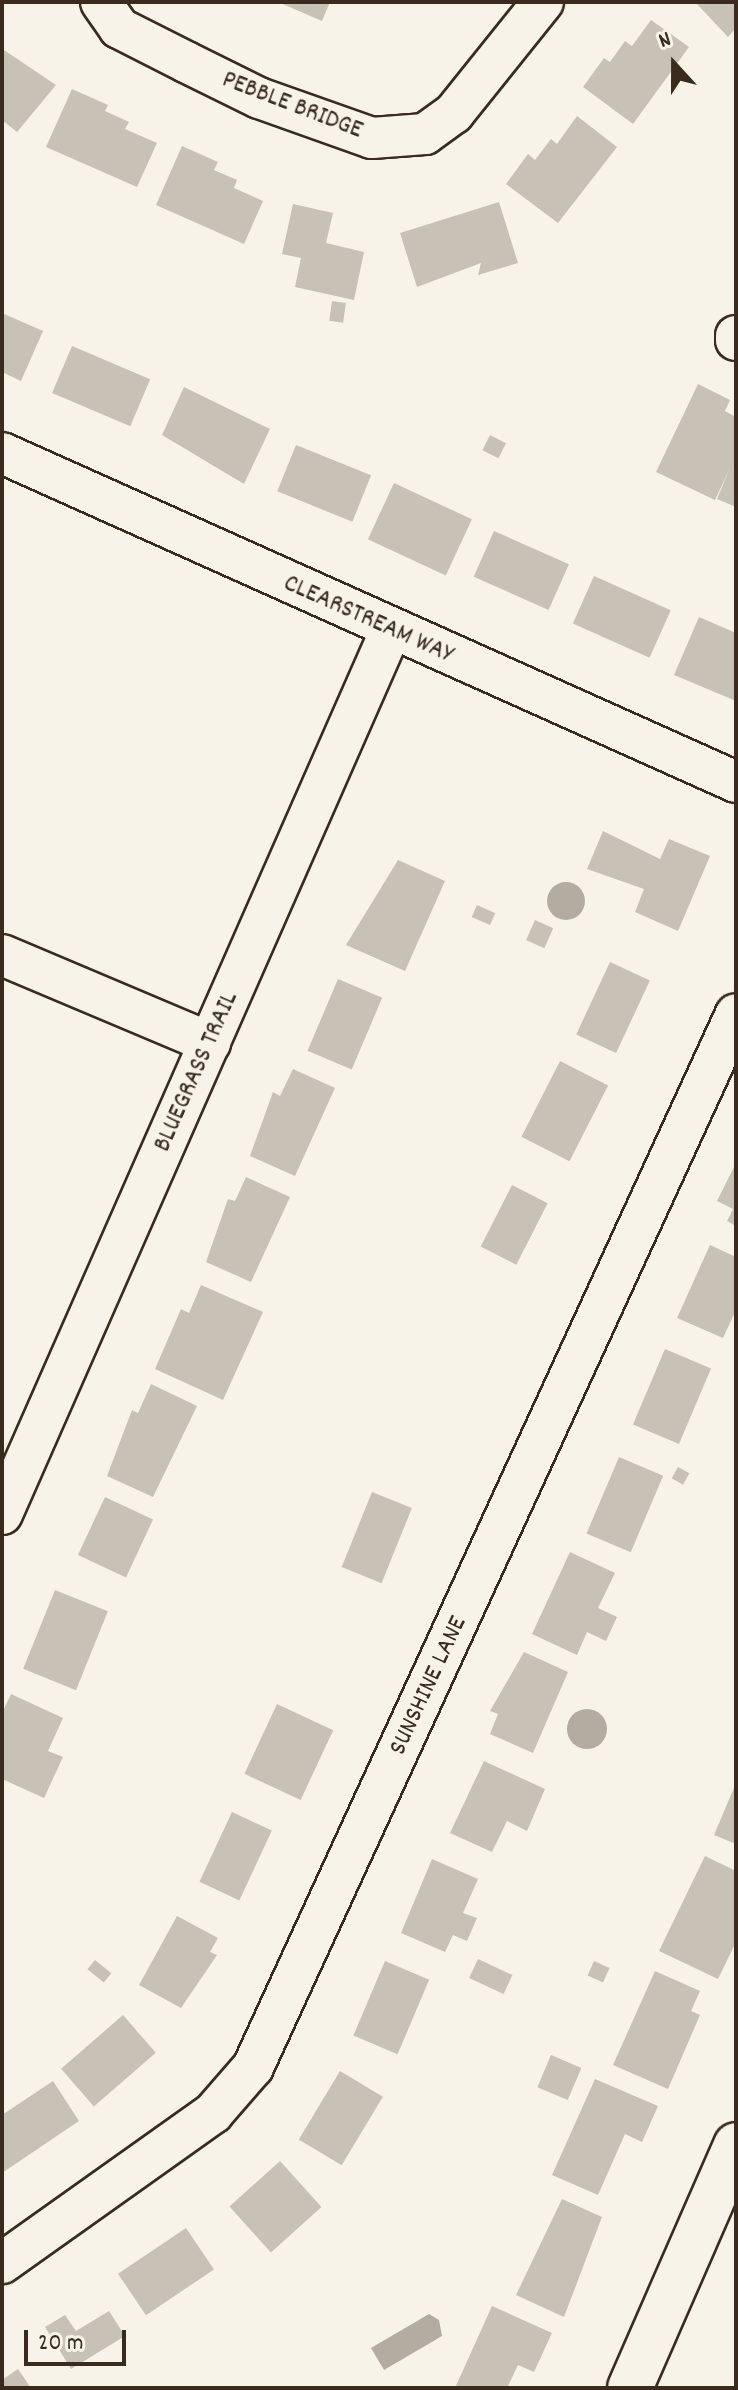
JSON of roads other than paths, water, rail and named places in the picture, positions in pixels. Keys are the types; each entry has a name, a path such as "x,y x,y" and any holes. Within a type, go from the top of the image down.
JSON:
{"street":[{"name":"PEBBLE BRIDGE","path":"101,2 119,28 247,92 372,138 425,134 454,113 543,2"},
{"name":"CLEARSTREAM WAY","path":"2,453 391,630 736,782"},
{"name":"BLUEGRASS TRAIL","path":"6,1494 210,1043 391,630"},
{"path":"2,955 210,1043"},
{"name":"SUNSHINE LANE","path":"2,2263 213,2113 253,2067 736,1014"},
{"path":"630,2388 736,2145"}]}
